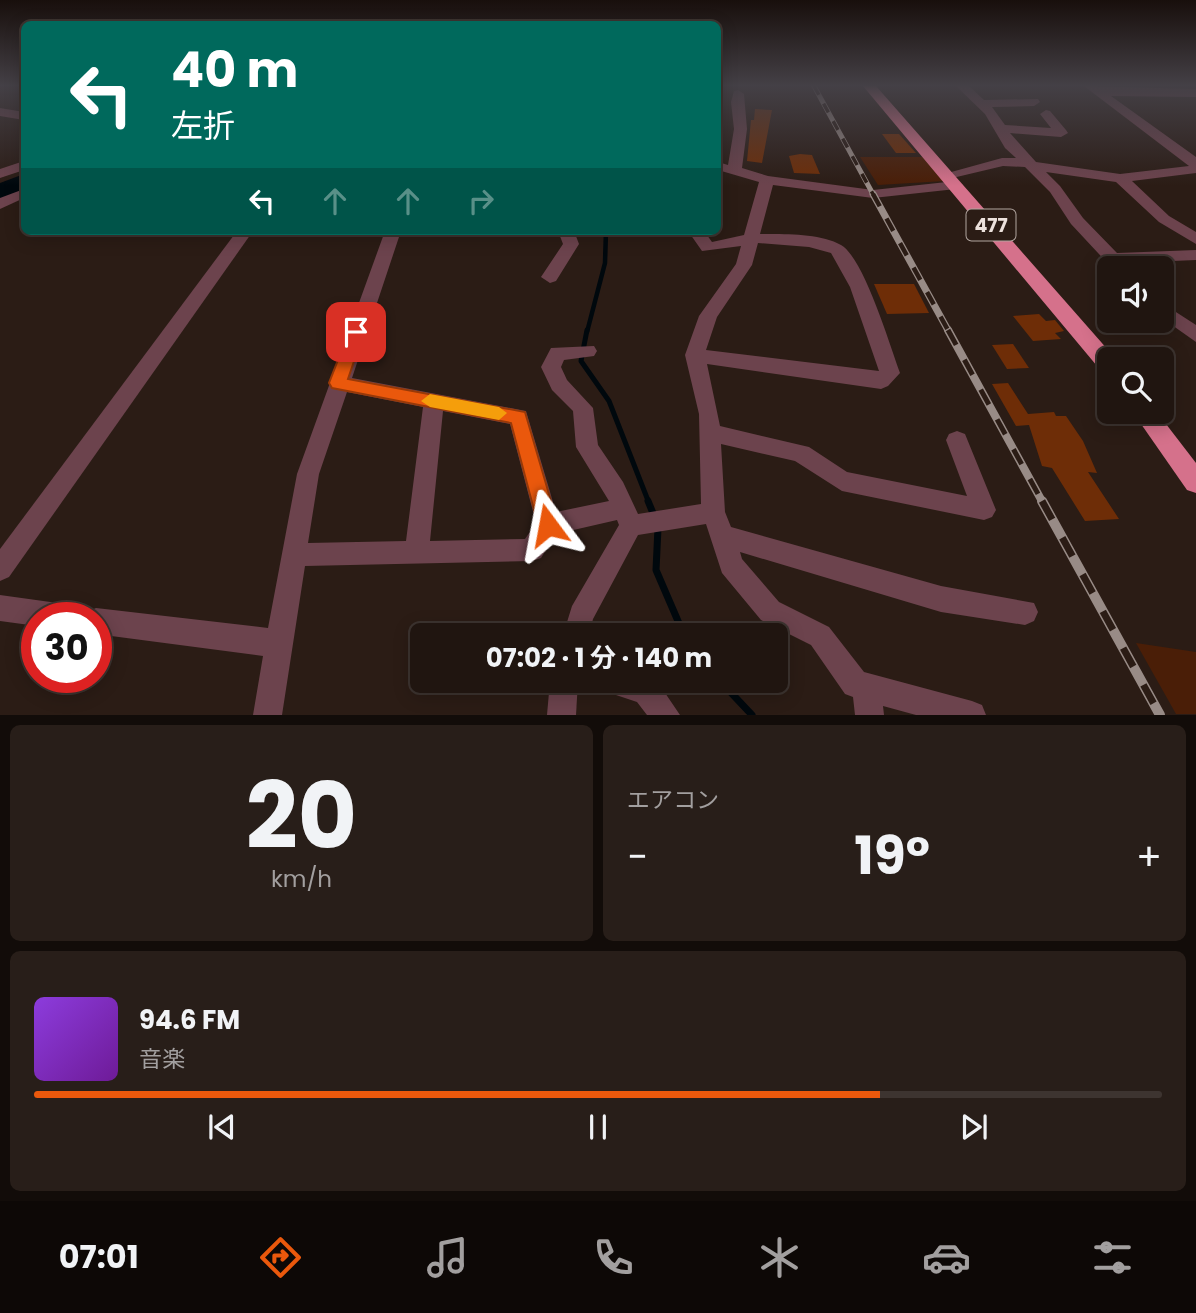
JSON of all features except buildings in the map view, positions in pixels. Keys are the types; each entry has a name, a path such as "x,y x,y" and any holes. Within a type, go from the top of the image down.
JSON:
{"highway":[{"name":"477","path":"899,119 1097,351"},
{"path":"1153,424 1196,482"}],"street":[{"path":"735,170 734,154 739,119"},
{"path":"993,119 1010,145 1055,190 1077,221 1110,256"},
{"path":"1000,129 1061,133 1050,119"},
{"path":"1134,119 1196,167"},
{"path":"721,167 767,180 873,194 953,181 1002,162 1120,178 1196,167"},
{"path":"0,174 21,166"},
{"path":"1120,178 1164,219 1196,239"},
{"path":"767,180 744,265 708,316 695,355 711,433 718,524 731,565 770,611 820,636 855,684 972,715"},
{"path":"0,204 21,194"},
{"path":"0,569 242,235"},
{"path":"267,715 292,555 308,474 392,235"},
{"path":"550,278 571,244 568,235"},
{"path":"695,355 881,381 890,373 850,268 837,249 822,244 750,239 738,244 708,247 699,235"},
{"path":"1174,257 1196,255"},
{"path":"1174,318 1196,335"},
{"path":"580,351 558,353 551,367 559,385 583,408 587,447 633,520"},
{"path":"292,555 532,550 548,525 519,417 338,383"},
{"path":"417,553 434,401"},
{"path":"711,433 801,453 842,481 984,510 957,440"},
{"path":"579,623 633,520"},
{"path":"548,525 633,520 718,524 941,599 1025,612"},
{"path":"0,608 21,611"},
{"path":"112,623 257,643 279,641"},
{"path":"866,686 870,715"},
{"path":"561,715 563,693"},
{"path":"648,693 666,715"}],"shaded area":[{"path":"860,157 925,157 945,181 878,185"},
{"path":"1136,643 1196,652 1196,714 1176,714"}],"waterway":[{"path":"0,192 21,182"},
{"path":"587,332 605,263 606,235"},
{"path":"587,330 581,361 609,401 649,503"},
{"path":"648,501 655,518"},
{"path":"658,528 656,570 679,623"},
{"path":"731,693 752,715"}],"railway":[{"path":"832,119 874,196"},
{"path":"873,194 949,332"},
{"path":"948,330 1043,503"},
{"path":"1042,501 1160,715"}],"slow traffic":[{"path":"430,401 499,413"}],"route":[{"path":"356,332 338,383 519,417 548,525"}]}
